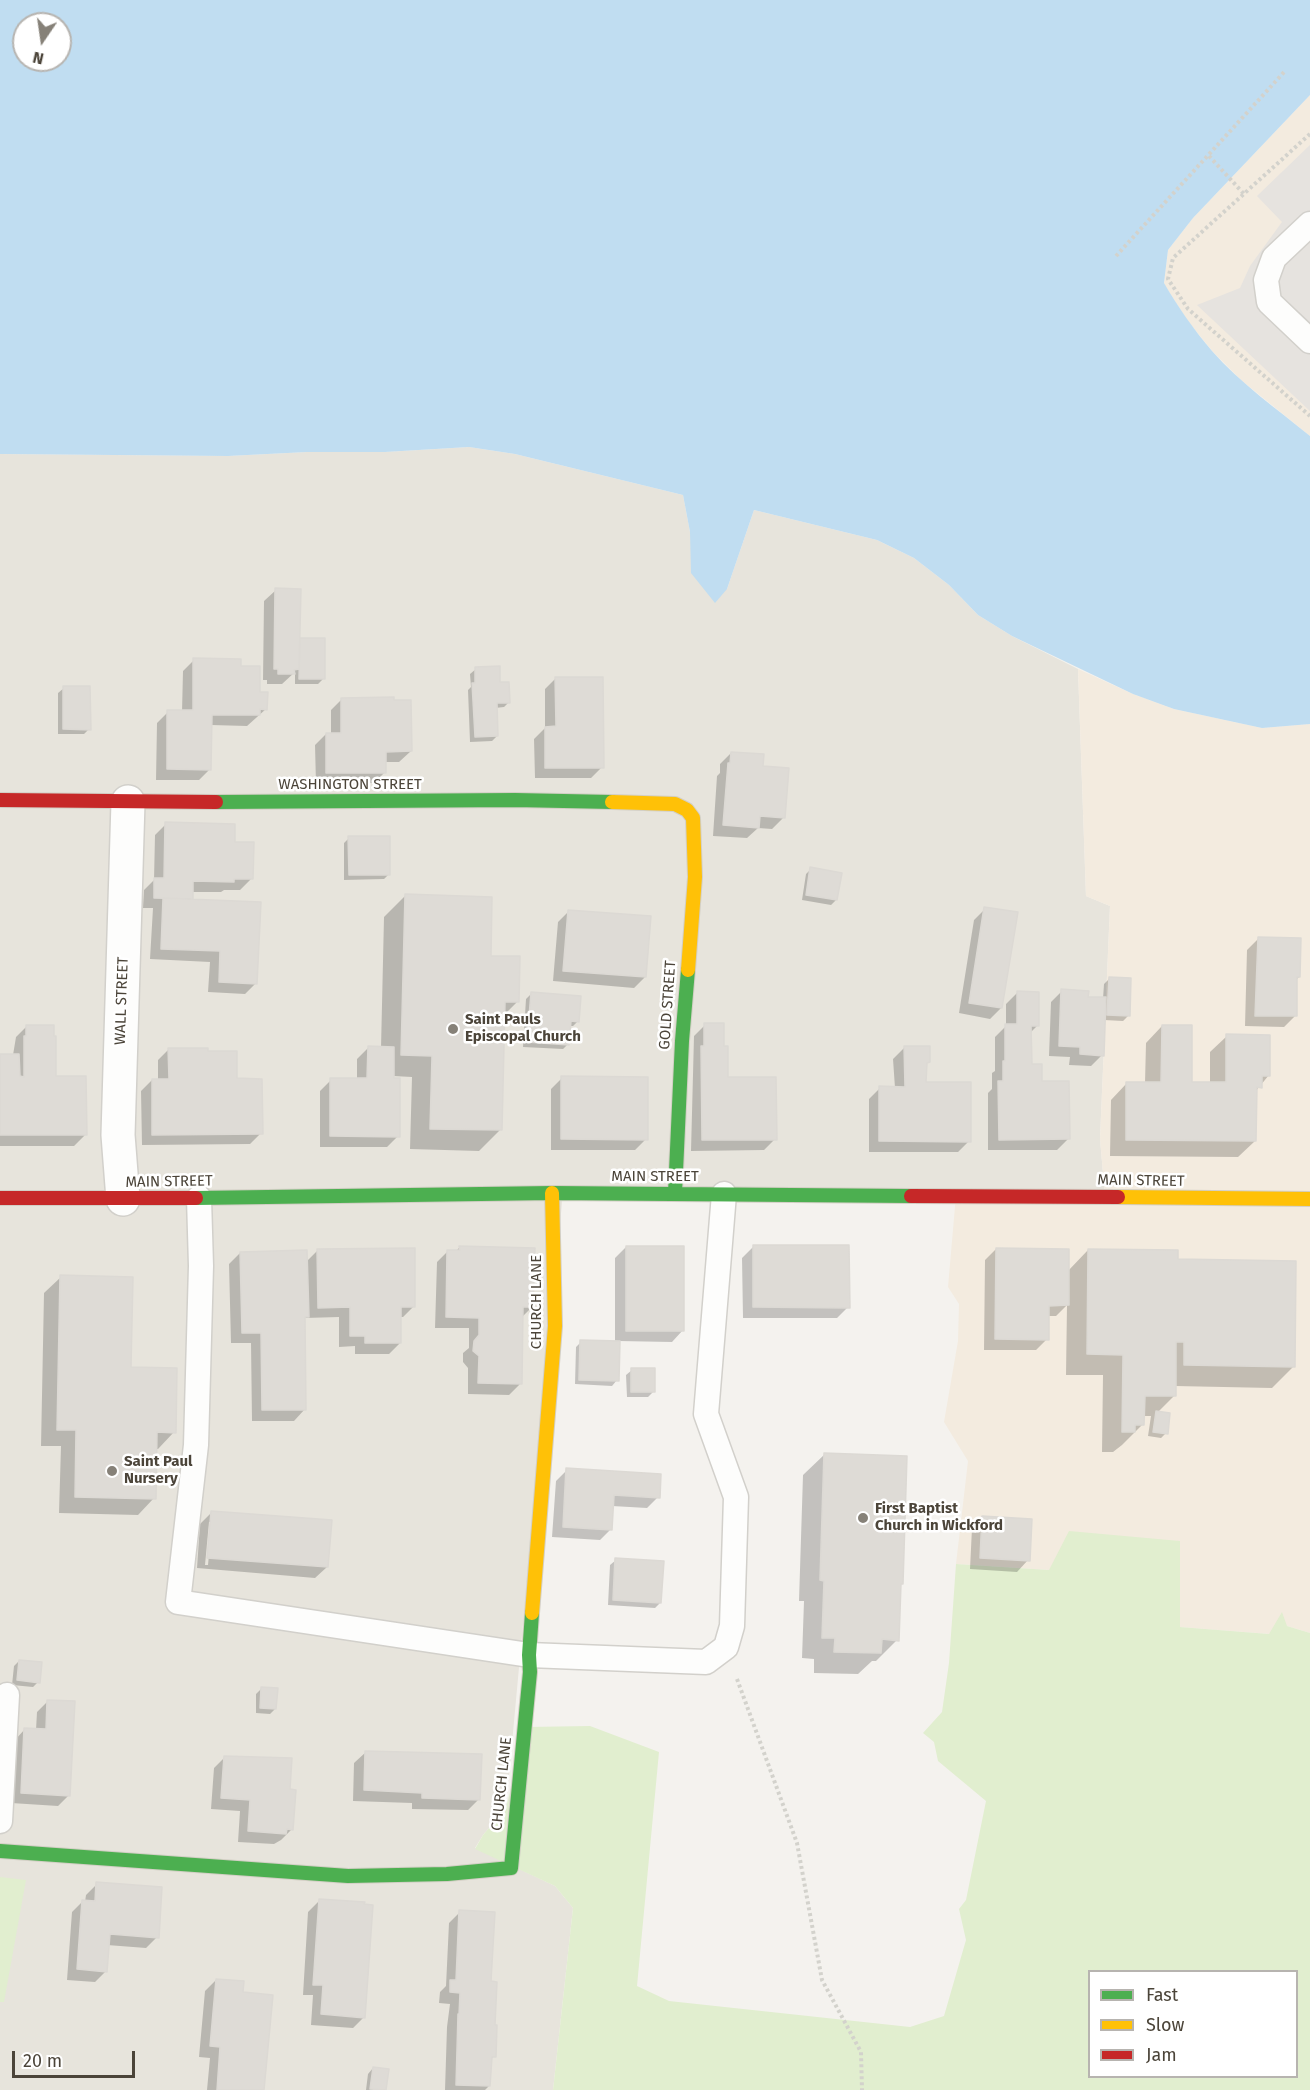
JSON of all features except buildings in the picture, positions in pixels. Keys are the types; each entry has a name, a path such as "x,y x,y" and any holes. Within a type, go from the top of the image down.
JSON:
{"street":[{"name":"WASHINGTON STREET","path":"0,800 128,802 515,800 675,804 687,810 693,818"},
{"name":"WALL STREET","path":"123,1199 118,1136 128,802"},
{"name":"GOLD STREET","path":"675,1193 682,1041 694,877 693,818"},
{"name":"CHURCH LANE","path":"0,1851 348,1876 447,1874 511,1868 530,1672 529,1655 555,1326 552,1193"},
{"name":"MAIN STREET","path":"0,1198 123,1199 675,1193 1310,1199"}],"lane":[{"path":"1310,224 1274,258 1266,280 1269,302 1310,341"},
{"path":"199,1198 201,1266 196,1446 178,1602 529,1655 705,1662 726,1647 732,1626 736,1497 706,1414 724,1194"},
{"path":"0,1821 8,1695"}],"path":[{"path":"1116,256 1286,70"},
{"path":"1209,156 1244,194"},
{"path":"726,1647 797,1844 822,1980 861,2052 862,2090"}],"shaded area":[{"path":"1310,95 1310,436 1241,380 1213,352 1187,320 1164,284 1168,250 1193,218"},
{"path":"1310,145 1310,411 1197,305 1240,288 1250,266 1282,222 1257,196"},
{"path":"469,447 515,454 683,495 690,532 727,589 754,510 877,540 914,558 949,585 978,615 1012,636 1078,669 1086,896 1110,906 1100,1139 1105,1196 563,1192 506,1808 475,1848 555,1886 573,1908 553,2090 0,2090 0,454 228,456 307,452 385,452"},
{"path":"1078,669 1133,694 1174,709 1262,728 1310,724 1310,1633 1287,1626 1269,1634 1180,1627 1180,1542 1049,1570 956,1564 968,1461 944,1422 958,1341 959,1304 948,1287 956,1195 1105,1196 1100,1139 1110,906 1086,896"}],"green space":[{"path":"1069,1531 1180,1541 1180,1627 1269,1634 1282,1612 1287,1626 1310,1633 1310,2090 553,2090 573,1908 555,1886 475,1849 483,1835 506,1808 526,1727 590,1726 659,1752 637,1986 669,2001 910,2027 944,2016 966,1940 959,1909 966,1900 986,1801 938,1761 934,1742 923,1733 942,1712 949,1663 956,1564 1049,1570"},
{"path":"0,1877 26,1880 4,2002 0,2002"}],"water":[{"path":"0,0 1310,0 1310,95 1193,218 1168,250 1164,283 1193,327 1223,363 1310,436 1310,724 1262,728 1174,709 1133,694 1012,636 978,615 949,585 914,558 877,540 754,510 727,589 715,603 691,573 690,532 683,495 515,454 469,447 385,452 307,452 228,456 0,454"}],"traffic: fast":[{"path":"216,802 515,800 612,802"},
{"path":"675,1193 682,1041 688,970"},
{"path":"196,1198 552,1193 911,1196"},
{"path":"0,1851 348,1876 447,1874 511,1868 530,1672 532,1613"}],"traffic: slow":[{"path":"612,802 675,804 687,810 693,818 695,877 688,970"},
{"path":"532,1613 555,1326 552,1193"},
{"path":"1118,1197 1310,1199"}],"traffic: jam":[{"path":"0,800 216,802"},
{"path":"911,1196 1118,1197"},
{"path":"0,1198 196,1198"}],"place":[{"name":"Saint Pauls Episcopal Church","path":"453,1029"},
{"name":"Saint Paul Nursery","path":"112,1471"},
{"name":"First Baptist Church in Wickford","path":"863,1518"}]}
